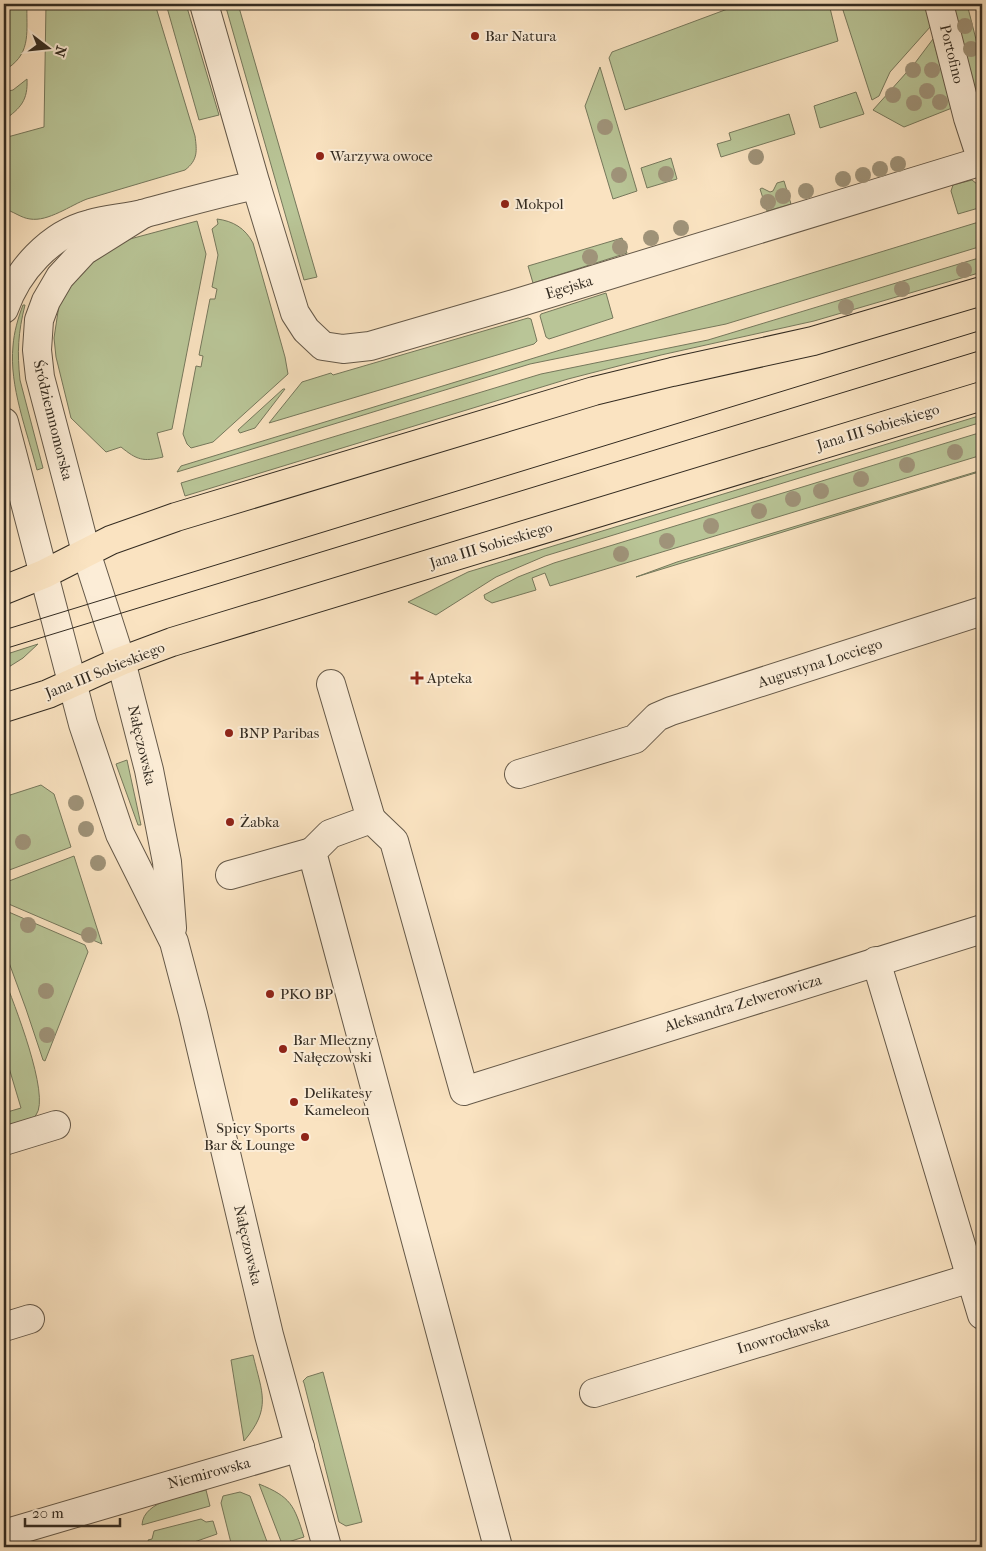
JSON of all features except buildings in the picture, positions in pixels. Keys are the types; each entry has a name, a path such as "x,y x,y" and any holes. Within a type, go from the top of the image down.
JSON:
{"main road":[{"path":"4,590 44,574 128,533 176,517 534,408 637,380 842,333 982,291"},
{"name":"Jana III Sobieskiego","path":"4,708 48,694 121,661 179,640 982,396"}],"street":[{"path":"204,4 256,185"},
{"name":"Portofino","path":"939,4 968,118 982,161"},
{"name":"Egejska","path":"256,185 295,313 306,330 323,346 343,349 370,346 459,320 982,161"},
{"name":"Śródziemnomorska","path":"4,309 20,274 40,253 67,233 88,224 143,214 256,185"},
{"name":"Śródziemnomorska","path":"86,552 40,377 36,350 39,320 53,287 70,265 84,251 143,214"},
{"path":"4,422 44,574"},
{"name":"Nałęczowska","path":"86,552 121,661 149,770 168,862 174,942 269,1335 326,1547"},
{"name":"Nałęczowska","path":"44,574 90,748 118,828 174,942"},
{"name":"Augustyna Locciego","path":"519,774 635,739 657,717 982,610"},
{"path":"230,875 312,852 330,834 371,819 331,684"},
{"name":"Aleksandra Zelwerowicza","path":"371,819 394,841 464,1091 982,929"},
{"path":"312,852 498,1547"},
{"path":"876,961 982,1315"},
{"path":"4,1141 56,1125"},
{"name":"Inowrocławska","path":"594,1393 971,1278"},
{"name":"Niemirowska","path":"4,1534 300,1446"}],"green space":[{"path":"4,4 27,4 27,31 24,48 16,62 8,68 6,76 4,76"},
{"path":"46,4 155,4 195,136 196,155 192,163 185,170 87,199 44,218 27,218 4,209 4,138 44,127"},
{"path":"166,4 186,4 219,115 199,120"},
{"path":"225,4 238,4 317,277 304,280"},
{"path":"741,4 829,4 838,41 625,110 609,58 612,52"},
{"path":"841,4 927,4 931,26 890,72 879,96 872,100"},
{"path":"967,4 982,63 982,100 977,102 953,9"},
{"path":"933,39 952,108 904,127 873,110 915,63"},
{"path":"600,67 637,191 613,199 585,106"},
{"path":"27,79 25,98 19,107 4,120 4,92 13,90"},
{"path":"856,92 864,114 820,128 814,106"},
{"path":"789,114 795,134 721,157 717,144 731,140 729,133"},
{"path":"671,158 677,179 647,188 641,168"},
{"path":"972,180 982,188 982,207 958,214 951,191 953,185"},
{"path":"784,181 791,204 767,211 760,189 773,191 777,183"},
{"path":"217,219 228,221 238,226 253,243 288,374 213,442 191,448 183,434 196,366 201,367 203,356 199,355 210,299 215,299 217,289 212,287 218,255 212,229 218,224"},
{"path":"197,221 206,254 172,429 157,433 163,457 140,459 121,447 106,452 71,418 56,357 54,338 59,305 77,274 97,256 130,239"},
{"path":"982,221 982,246 726,324 530,364 177,472 181,466"},
{"path":"622,238 627,253 533,283 528,266"},
{"path":"982,257 982,272 814,321 661,355 568,379 185,496 181,483 541,374 708,340"},
{"path":"606,293 613,318 549,339 546,337 541,314"},
{"path":"23,305 25,305 18,351 19,370 43,468 37,470 16,393 12,361 16,325"},
{"path":"528,318 531,319 537,341 534,344 269,423 302,382 331,373 333,375"},
{"path":"285,389 255,428 240,433 238,430"},
{"path":"982,415 982,422 545,556 496,577 436,615 408,602 468,572"},
{"path":"982,432 982,455 550,586 545,573 532,578 536,590 492,603 485,599 484,595 518,577 554,563"},
{"path":"982,471 636,577 677,562"},
{"path":"38,644 23,658 4,670 4,655"},
{"path":"127,760 141,825 138,825 116,764"},
{"path":"41,785 54,794 71,847 4,872 4,797"},
{"path":"74,856 102,944 4,902 4,883"},
{"path":"4,910 85,945 88,952 45,1061 43,1060 4,949"},
{"path":"4,978 35,1069 39,1089 39,1105 33,1118 4,1129 4,1113 21,1108 4,1051"},
{"path":"253,1355 261,1390 262,1409 253,1429 244,1441 231,1360"},
{"path":"323,1372 362,1522 346,1526 339,1522 303,1381 307,1377"},
{"path":"259,1484 278,1493 290,1503 304,1537 282,1544"},
{"path":"206,1490 210,1506 142,1525 144,1517 158,1504"},
{"path":"240,1492 250,1496 269,1547 232,1547 221,1503 223,1496"},
{"path":"201,1519 206,1522 213,1521 217,1534 180,1547 150,1547 148,1540 152,1539 154,1531"}],"tram line":[{"path":"4,630 982,330"},
{"path":"4,649 982,350"}],"place":[{"name":"Bar Natura","path":"475,36"},
{"name":"Warzywa owoce","path":"320,156"},
{"name":"Mokpol","path":"505,204"},
{"name":"Apteka","path":"417,678"},
{"name":"BNP Paribas","path":"229,733"},
{"name":"Żabka","path":"230,822"},
{"name":"PKO BP","path":"270,994"},
{"name":"Bar Mleczny Nałęczowski","path":"283,1049"},
{"name":"Delikatesy Kameleon","path":"294,1102"},
{"name":"Spicy Sports Bar & Lounge","path":"305,1137"}]}
